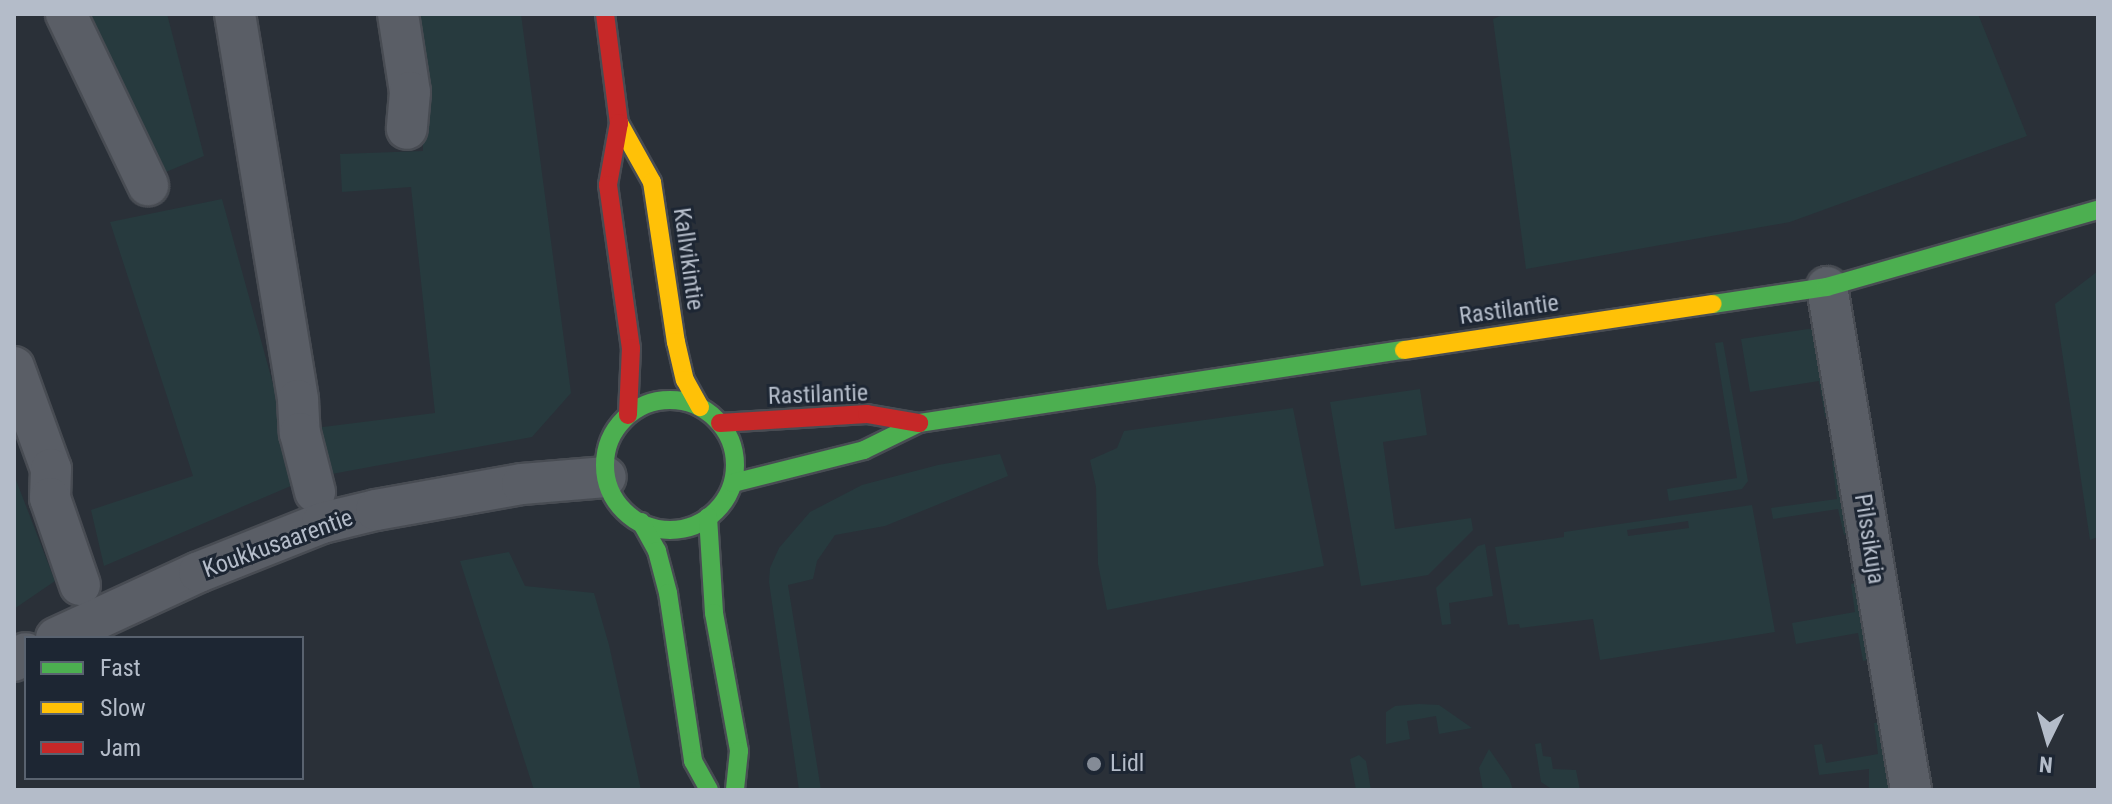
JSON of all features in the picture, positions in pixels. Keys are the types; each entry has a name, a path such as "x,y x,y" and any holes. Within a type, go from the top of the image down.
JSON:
{"main road":[{"name":"Kallvikintie","path":"605,14 619,123 608,185 631,348 632,386 628,415"},
{"name":"Kallvikintie","path":"619,123 652,182 676,342 685,380 700,407"},
{"name":"Rastilantie","path":"733,483 864,450 919,423 1827,287 2098,210"},
{"path":"641,522 675,530 708,517 723,502 733,483 735,457 720,423 700,407 663,400 628,415 609,443 606,477 615,499 641,522 657,551 668,593 693,761 709,790"},
{"name":"Rastilantie","path":"720,423 867,414 919,423"},
{"path":"708,517 707,548 714,613 739,751 735,790"}],"street":[{"path":"66,14 148,185"},
{"path":"235,14 298,400 300,433 315,492"},
{"path":"398,14 410,92 407,129"},
{"name":"Pilssikuja","path":"1827,287 1911,790"},
{"path":"14,367 51,469 50,498 80,585"},
{"name":"Koukkusaarentie","path":"60,636 199,572 322,523 376,510 522,484 606,477"}],"green space":[{"path":"87,14 167,14 204,156 154,177"},
{"path":"407,14 521,14 571,393 532,437 321,476 315,428 435,413 411,187 342,192 340,154 423,151 423,112"},
{"path":"1505,14 1978,14 2027,136 1790,222 1526,269 1493,19"},
{"path":"222,199 300,482 104,566 91,510 193,476 110,222"},
{"path":"2098,271 2098,537 2090,540 2055,304"},
{"path":"1820,330 1834,416 1825,417 1819,381 1750,392 1741,339"},
{"path":"1723,342 1748,481 1742,489 1669,501 1667,489 1737,478 1715,343"},
{"path":"1420,389 1427,435 1383,442 1395,529 1471,518 1473,530 1428,575 1361,586 1330,402"},
{"path":"1293,408 1324,566 1107,610 1098,564 1096,487 1090,460 1117,448 1124,431"},
{"path":"1000,454 1008,476 885,526 835,535 817,561 813,579 788,585 821,790 799,790 769,582 770,568 779,548 810,512 862,485 938,465"},
{"path":"1841,459 1853,533 1844,535 1838,509 1773,519 1771,508 1837,499 1832,461"},
{"path":"14,475 55,581 14,609"},
{"path":"1752,505 1775,632 1600,660 1593,619 1520,628 1519,624 1508,625 1495,547 1564,537 1564,532","holes":["1688,521 1689,528 1628,536 1627,530"]},
{"path":"1485,544 1493,596 1449,603 1451,624 1442,625 1436,588 1478,546"},
{"path":"509,552 525,586 594,593 609,645 641,790 534,790 460,561"},
{"path":"1861,582 1873,659 1863,661 1858,633 1796,644 1792,623 1855,612 1851,584"},
{"path":"1439,705 1472,728 1439,734 1436,716 1407,721 1410,739 1386,744 1386,712 1395,706"},
{"path":"1883,722 1895,790 1869,790 1869,769 1819,775 1814,745 1822,744 1826,763 1878,754 1874,723"},
{"path":"1541,743 1543,756 1551,757 1553,769 1576,770 1580,790 1553,790 1541,782 1535,744"},
{"path":"1489,749 1509,778 1513,790 1483,790 1479,768"},
{"path":"1359,755 1366,761 1371,790 1356,790 1350,759"}],"traffic: fast":[{"path":"1713,304 1827,287 2098,210"},
{"path":"733,483 864,450 919,423 1404,350"},
{"path":"670,400 695,405 716,419 730,440 735,465 730,490 716,511 695,525 670,530 645,525 624,511 610,490 605,465 610,440 624,419 645,405 670,400"},
{"path":"708,517 714,613 739,751 735,790"},
{"path":"641,522 657,551 668,593 693,761 709,790"}],"traffic: slow":[{"path":"619,123 652,182 676,342 685,380 700,407"},
{"path":"1404,350 1713,304"}],"traffic: jam":[{"path":"605,14 619,123 608,185 631,348 628,415"},
{"path":"720,423 867,414 919,423"}],"place":[{"name":"Lidl","path":"1094,764"}]}
